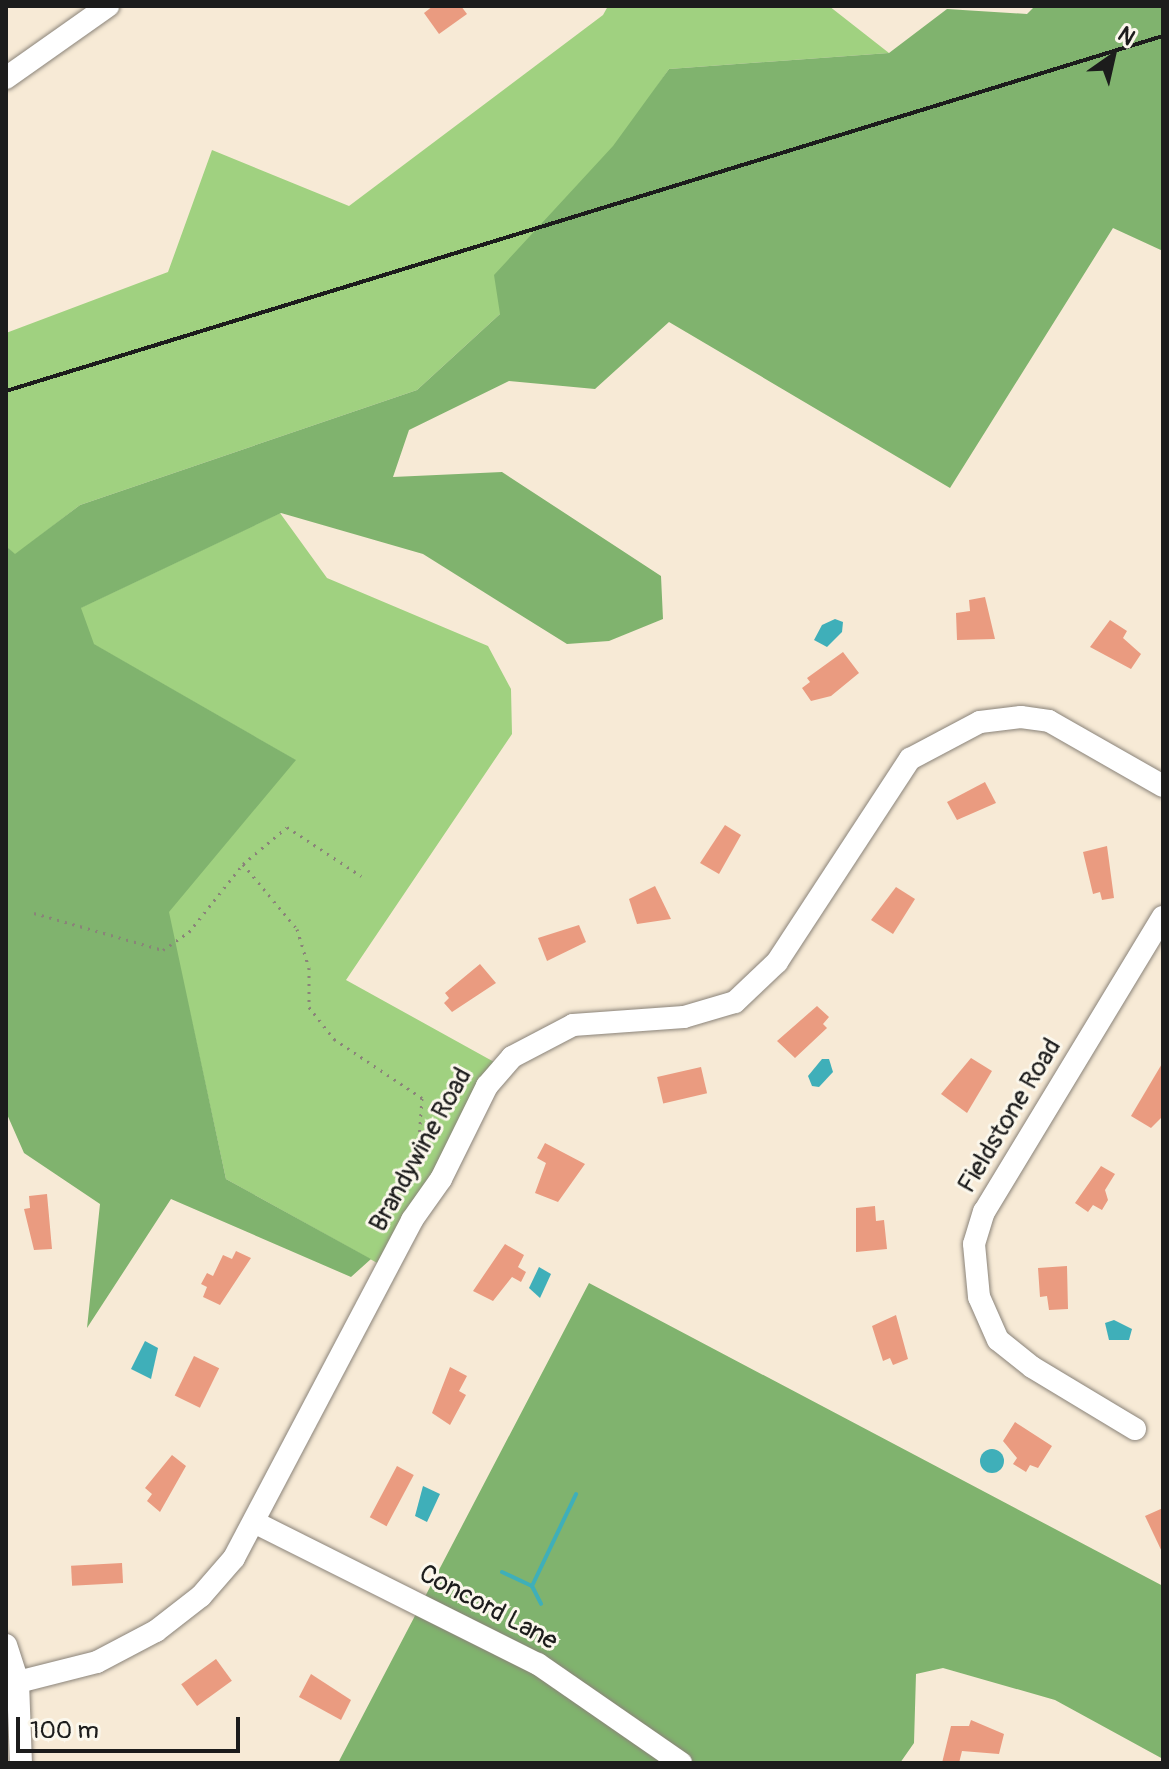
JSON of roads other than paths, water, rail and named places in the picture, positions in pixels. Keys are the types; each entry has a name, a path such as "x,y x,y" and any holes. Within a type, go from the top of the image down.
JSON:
{"street":[{"path":"6,78 108,6"},
{"name":"Brandywine Road","path":"18,1682 97,1662 156,1631 201,1596 256,1523 412,1220 441,1179 487,1086 512,1057 573,1025 684,1017 735,1002 777,962 910,759 980,722 1021,717 1062,726 1163,786"},
{"name":"Fieldstone Road","path":"1135,1429 1032,1367 998,1340 979,1297 974,1244 984,1212 1163,917"},
{"name":"Concord Lane","path":"256,1523 538,1664 681,1763"},
{"path":"6,1645 18,1682 21,1763"}],"water":[{"path":"835,619 843,622 842,632 827,647 814,640 822,625"},
{"path":"822,1059 829,1059 833,1072 819,1087 812,1086 808,1076"},
{"path":"539,1267 551,1274 540,1298 529,1288"},
{"path":"1114,1320 1132,1329 1129,1340 1109,1340 1105,1323"},
{"path":"145,1341 158,1348 151,1379 131,1369"},
{"path":"992,1449 1000,1453 1004,1461 1000,1469 992,1473 984,1469 980,1461 984,1453"},
{"path":"423,1486 440,1494 427,1522 415,1516"}],"waterway":[{"path":"532,1586 576,1494"},
{"path":"502,1572 532,1586 541,1604"}],"railway":[{"path":"6,391 1163,36"}]}
